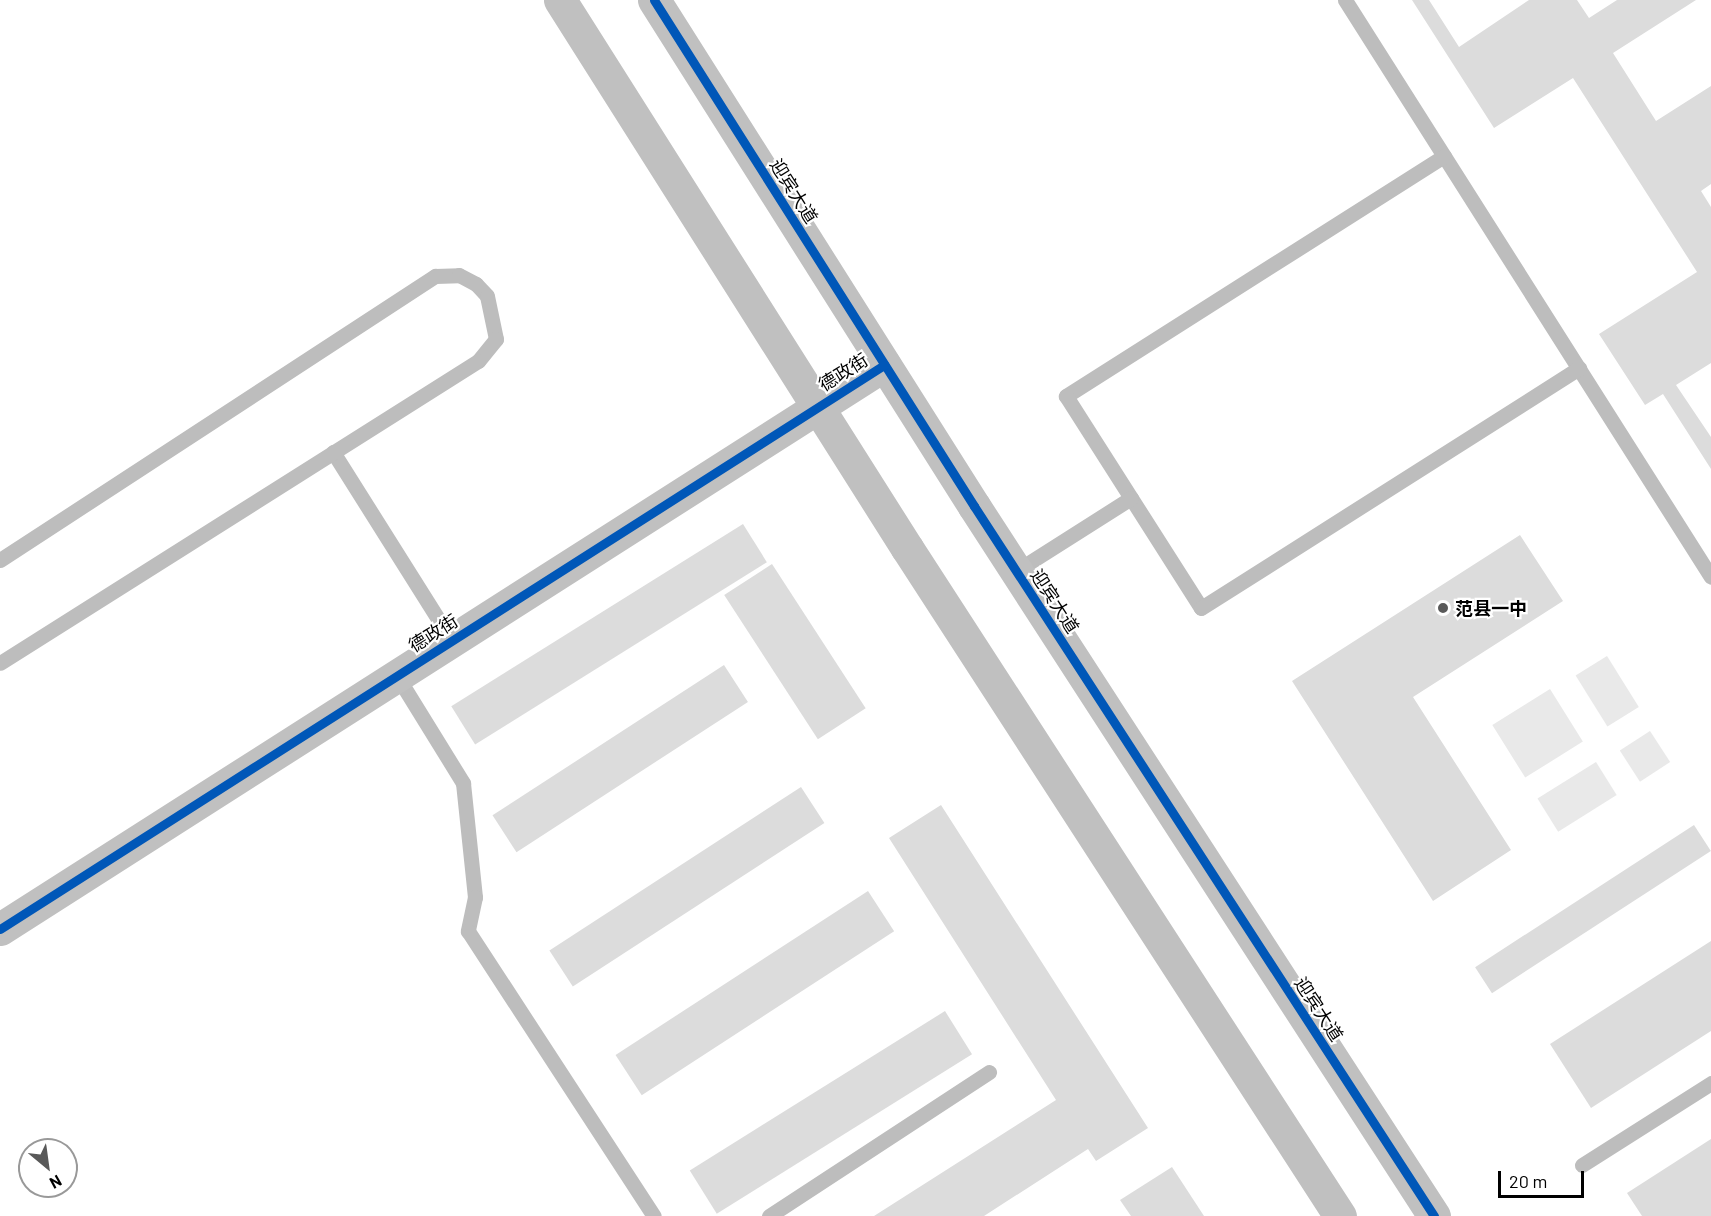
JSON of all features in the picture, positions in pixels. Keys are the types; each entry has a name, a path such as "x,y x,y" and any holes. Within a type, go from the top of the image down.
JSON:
{"street":[{"path":"560,0 818,407 1340,1216"},
{"name":"迎宾大道","path":"654,0 1016,571 1434,1216"},
{"name":"德政街","path":"0,929 884,365"}],"lane":[{"path":"1345,0 1711,577"},
{"path":"1444,156 1066,396 1201,608 1579,368"},
{"path":"0,560 435,276 459,275 476,284 491,306 496,339 478,361 0,663"},
{"path":"333,452 452,641"},
{"path":"1016,571 1131,498"},
{"path":"397,676 463,783 475,897 468,931 654,1216"},
{"path":"769,1216 988,1072"},
{"path":"1582,1165 1711,1083"}],"shaded area":[{"path":"1607,656 1639,707 1607,726 1576,676"},
{"path":"1550,689 1583,742 1525,778 1492,725"},
{"path":"1650,731 1670,762 1640,782 1620,751"},
{"path":"1596,762 1617,795 1558,832 1537,799"}],"building":[{"path":"1412,0 1429,0 1459,47 1529,0 1577,0 1589,18 1617,0 1696,0 1613,53 1656,121 1711,86 1711,184 1701,191 1711,207 1711,363 1676,385 1711,437 1711,469 1663,394 1645,405 1599,334 1697,272 1573,78 1494,128"},
{"path":"743,524 767,562 475,744 451,706"},
{"path":"1520,535 1563,601 1413,697 1511,850 1433,901 1292,681"},
{"path":"772,564 866,708 818,739 724,595"},
{"path":"724,665 748,702 516,852 493,815"},
{"path":"801,787 824,823 573,986 549,950"},
{"path":"941,805 1148,1128 1096,1161 1088,1149 984,1216 874,1216 1056,1100 889,838"},
{"path":"1694,825 1711,851 1492,993 1475,967"},
{"path":"868,891 894,931 642,1095 616,1055"},
{"path":"1711,941 1711,1031 1591,1108 1550,1044"},
{"path":"945,1011 972,1054 717,1214 690,1171"},
{"path":"1711,1139 1711,1216 1642,1216 1627,1193"},
{"path":"1172,1167 1204,1216 1131,1216 1120,1200"}],"cycle path":[{"path":"654,0 974,506 1434,1216"},
{"path":"0,929 884,365"}],"place":[{"name":"范县一中","path":"1443,608"}]}
